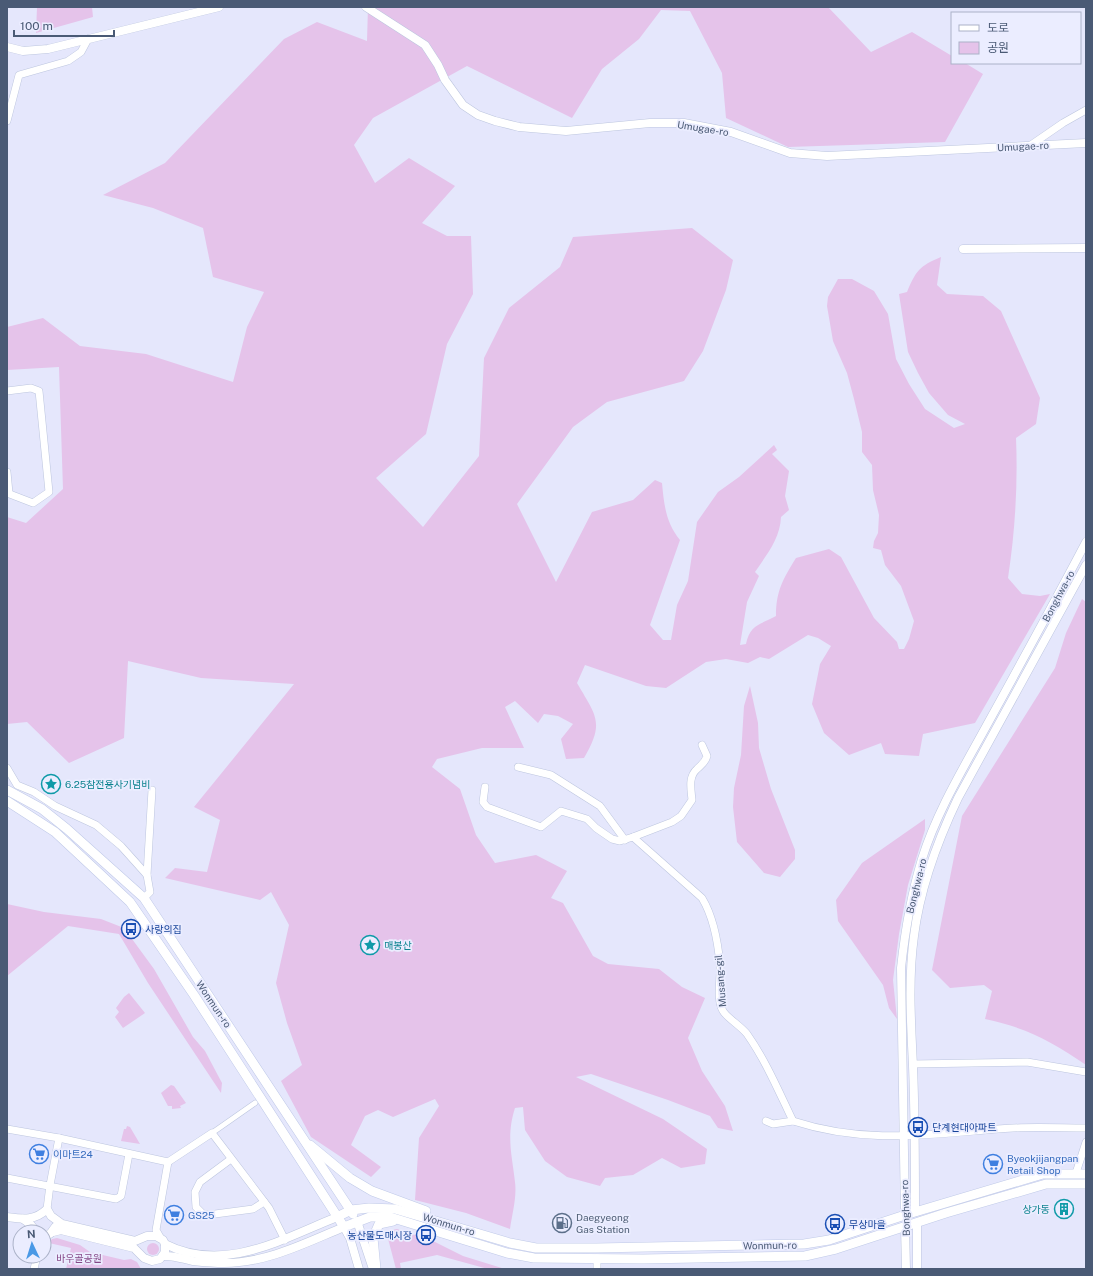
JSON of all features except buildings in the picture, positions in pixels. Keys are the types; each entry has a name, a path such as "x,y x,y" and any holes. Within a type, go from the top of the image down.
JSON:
{"main road":[{"name":"Wonmun-ro","path":"13,789 67,829 144,898 301,1138 351,1210 369,1208 395,1209 536,1248 816,1243 1043,1174 1076,1178 1086,1184"},
{"name":"Wonmun-ro","path":"7,801 55,832 130,902 194,995 344,1227 357,1221 370,1218 390,1217 507,1253 534,1258 805,1256 836,1249 916,1223 1046,1184 1076,1178 1086,1174"},
{"path":"301,1138 350,1178 372,1192 510,1242"},
{"path":"337,1217 351,1210 357,1221"},
{"path":"916,1212 916,1223"},
{"name":"Bonghwa-ro","path":"905,1215 905,1227"},
{"path":"374,1269 373,1238 379,1224 388,1221 408,1222"},
{"path":"596,1248 597,1258"}],"street":[{"path":"7,48 23,51 48,49 219,7"},
{"name":"Umugae-ro","path":"366,7 425,45 438,65 445,80 463,105 489,119 519,127 566,131 650,123 684,123 731,132 790,153 827,156 1086,143"},
{"path":"7,121 19,75 68,61 81,52 88,39"},
{"path":"1031,145 1063,122 1086,110"},
{"path":"963,249 1086,248"},
{"path":"7,391 31,388 39,391 48,492 33,503 8,493 7,472"},
{"name":"Bonghwa-ro","path":"905,1215 901,968 906,928 923,857 937,822 959,777 1086,542"},
{"name":"Bonghwa-ro","path":"916,1212 913,1064 910,1007 914,936 922,898 932,860 944,828 958,798 1086,565"},
{"path":"485,787 483,802 487,807 541,827 561,811 587,819 612,840 620,841 662,826 681,816 692,800 690,784 692,775 704,764 707,756 702,745"},
{"path":"518,767 551,775 600,806 625,840"},
{"path":"7,768 13,789 34,792 55,806 96,825 121,846 147,874"},
{"path":"144,898 150,892 147,874 152,790"},
{"name":"Musang-gil","path":"633,837 702,898 709,910 714,926 720,965 720,1000 723,1012 747,1033 770,1074 793,1121"},
{"path":"913,1064 1027,1062 1086,1072"},
{"path":"7,1130 59,1138 168,1162 255,1103"},
{"path":"766,1121 773,1124 793,1121 816,1128 848,1133 903,1137 1014,1128 1086,1128"},
{"path":"212,1133 264,1202 285,1240"},
{"path":"52,1229 55,1225 46,1215 59,1138"},
{"path":"1076,1178 1086,1142"},
{"path":"7,1178 50,1185 116,1199 121,1196 129,1154"},
{"path":"231,1159 200,1182 195,1192 196,1207 203,1214 215,1214 253,1209 264,1202"},
{"path":"160,1259 160,1237 168,1162"},
{"path":"7,1217 23,1219 46,1215 62,1224 135,1241 151,1235 160,1237 188,1252 227,1254 256,1250 285,1240 337,1217"},
{"path":"34,1224 34,1222 46,1215"},
{"path":"23,1219 28,1224"},
{"path":"357,1221 374,1269"},
{"name":"Bonghwa-ro","path":"916,1223 917,1269"},
{"path":"147,1263 176,1256 192,1261 223,1263 254,1261 287,1251 344,1227 350,1238 359,1269"},
{"name":"Bonghwa-ro","path":"905,1227 906,1269"},
{"path":"52,1233 61,1230 134,1248 147,1263"},
{"path":"146,1238 140,1246 147,1263"},
{"path":"597,1258 597,1269"}],"green space":[{"path":"37,7 92,7 93,17 36,33"},
{"path":"368,7 828,7 871,52 912,32 951,55 951,64 967,64 983,74 945,142 788,147 726,118 722,73 690,11 661,10 639,39 602,69 572,118 467,66 373,118 354,145 375,183 409,158 455,186 422,223 447,236 471,236 473,294 447,344 426,434 376,478 423,527 479,456 484,358 509,308 560,267 573,237 692,228 733,260 726,290 703,351 684,381 607,402 573,427 517,504 556,582 592,512 633,500 655,480 662,483 666,513 675,534 680,540 650,625 663,640 671,640 677,605 688,581 697,522 718,492 739,477 774,445 777,450 772,454 789,471 785,496 789,510 781,517 775,539 755,572 759,576 747,602 740,645 746,644 750,632 756,626 776,616 777,599 781,586 787,572 796,558 829,549 841,557 874,618 897,642 899,649 904,649 909,639 914,621 901,586 885,565 881,550 873,548 874,541 878,533 879,515 873,490 872,465 862,452 862,432 847,373 833,341 827,306 828,297 838,279 852,279 874,291 888,314 896,359 909,384 925,409 954,428 965,424 948,415 929,393 908,352 899,294 907,292 916,274 923,266 941,257 937,285 947,294 983,296 1001,311 1040,398 1036,424 1016,438 1017,473 1015,508 1008,578 1022,594 1040,596 1050,594 975,723 923,734 919,756 885,754 881,743 849,755 824,733 812,704 820,664 831,646 818,638 808,635 769,659 760,657 748,663 726,659 706,662 666,688 646,686 585,665 577,683 593,712 596,719 596,727 591,746 584,758 566,759 561,739 573,724 558,716 544,714 538,723 515,701 505,707 524,748 482,748 437,759 432,767 460,789 476,835 495,863 536,855 567,871 551,898 563,903 593,956 608,964 659,969 682,987 705,998 688,1038 702,1071 725,1106 733,1131 718,1128 710,1116 668,1100 591,1074 576,1077 663,1119 707,1149 705,1164 681,1168 662,1158 633,1175 605,1178 600,1186 567,1177 545,1161 525,1130 523,1107 515,1108 512,1118 510,1137 515,1194 510,1229 466,1213 415,1200 419,1138 439,1106 435,1099 393,1117 378,1110 365,1116 351,1145 381,1167 371,1177 311,1137 281,1081 302,1065 287,1023 276,983 289,925 271,892 260,900 165,878 175,868 207,872 220,820 194,807 294,684 201,678 128,661 124,738 69,763 27,722 7,724 7,517 26,523 63,489 59,367 7,370 7,327 43,318 80,346 146,354 233,382 247,327 264,292 213,277 203,228 153,208 103,195 165,163 284,39 317,22 367,41"},
{"path":"1082,599 1086,602 1086,1065 1038,1036 1014,1027 985,1019 992,991 984,985 950,988 932,970 962,816 1055,668 1066,633"},
{"path":"750,686 758,723 759,748 771,789 795,850 795,859 780,877 764,873 737,842 733,807 734,788 741,755 744,706"},
{"path":"925,819 925,830 908,885 899,934 893,980 897,1019 889,1008 883,985 838,921 836,900 862,863"},
{"path":"7,904 44,912 101,919 124,928 154,969 193,1037 205,1051 222,1083 221,1093 148,983 119,934 68,926 7,976"},
{"path":"129,993 145,1013 123,1028 115,1017 119,1012 116,1008"},
{"path":"171,1085 174,1086 186,1103 180,1106 181,1108 172,1109 172,1106 168,1106 161,1093"},
{"path":"127,1126 130,1127 140,1144 121,1141 124,1129 126,1129"},
{"path":"397,1229 433,1241 463,1256 505,1269 488,1269 437,1255 400,1263 401,1269 396,1269 386,1231"},
{"name":"바우골공원","path":"57,1238 80,1245 90,1252 124,1260 131,1259 137,1262 141,1269 66,1269 71,1248 52,1244 52,1239"},
{"path":"155,1243 158,1244 158,1254 151,1255 148,1254 147,1247 148,1244"}],"place":[{"name":"6.25참전용사기념비","path":"51,784"},
{"name":"사랑의집","path":"131,929"},
{"name":"매봉산","path":"370,945"},
{"name":"단계현대아파트","path":"918,1127"},
{"name":"이마트24","path":"39,1154"},
{"name":"Byeokjijangpan Retail Shop","path":"993,1164"},
{"name":"상가동","path":"1064,1209"},
{"name":"GS25","path":"174,1215"},
{"name":"Daegyeong Gas Station","path":"562,1223"},
{"name":"무상마을","path":"835,1224"},
{"name":"농산물도매시장","path":"426,1235"}]}
